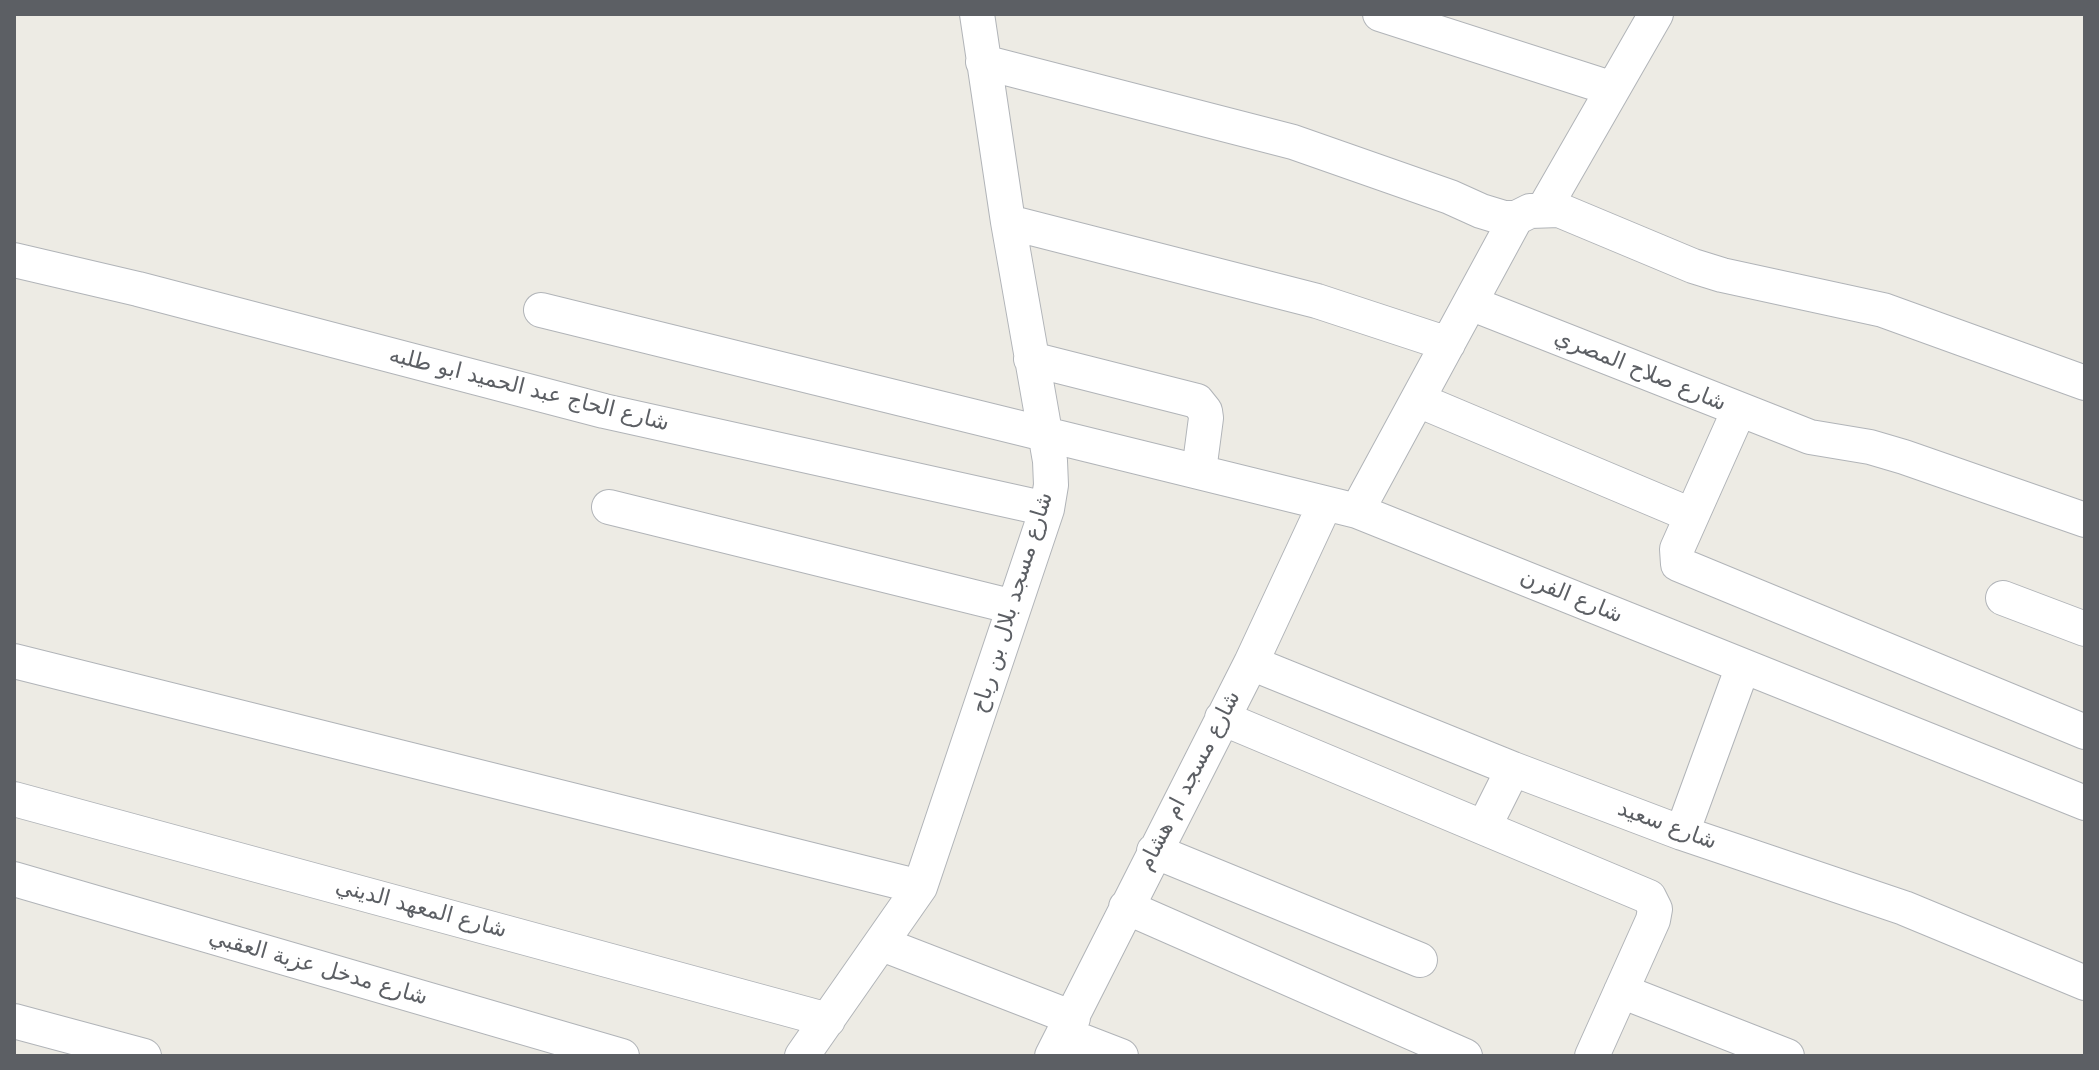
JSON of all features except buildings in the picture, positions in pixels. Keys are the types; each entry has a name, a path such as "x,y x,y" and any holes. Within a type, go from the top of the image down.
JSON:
{"street":[{"name":"شارع مسجد بلال بن رباح","path":"802,1056 920,887 1047,509 1050,473 977,14"},
{"path":"1380,14 1613,89"},
{"name":"شارع مسجد ام هشام","path":"1063,1036 1222,718 1341,507 1418,400 1470,303 1613,89 1656,14"},
{"path":"983,62 1293,142 1504,218 1530,214 1573,215 1707,271 1883,310 2085,383"},
{"path":"1008,222 1317,301 1448,344"},
{"name":"شارع الحاج عبد الحميد ابو طلبه","path":"14,260 138,289 604,411 1047,509"},
{"name":"شارع صلاح المصري","path":"1470,303 1810,437 1870,447 1904,457 2085,520"},
{"name":"شارع الفرن","path":"541,310 1341,507 2085,803"},
{"path":"1031,359 1197,401 1206,418 1199,471"},
{"path":"1418,400 1691,515"},
{"path":"1739,410 1675,555 1682,568 2085,732"},
{"path":"609,507 1014,607"},
{"path":"2003,598 2085,629"},
{"path":"14,661 920,887"},
{"name":"شارع سعيد","path":"1251,663 1513,769 1682,833 1890,902 2085,983"},
{"path":"1682,833 1743,666"},
{"path":"1222,718 1649,897 1655,909 1653,920 1592,1056"},
{"path":"1484,827 1513,769"},
{"name":"شارع المعهد الديني","path":"14,799 828,1020"},
{"path":"1154,851 1420,960"},
{"name":"شارع مدخل عزبة العقبي","path":"14,879 622,1056"},
{"path":"1126,907 1465,1056"},
{"path":"882,944 1063,1036 1121,1056"},
{"path":"1621,991 1787,1056"},
{"path":"14,1021 144,1056"}]}
